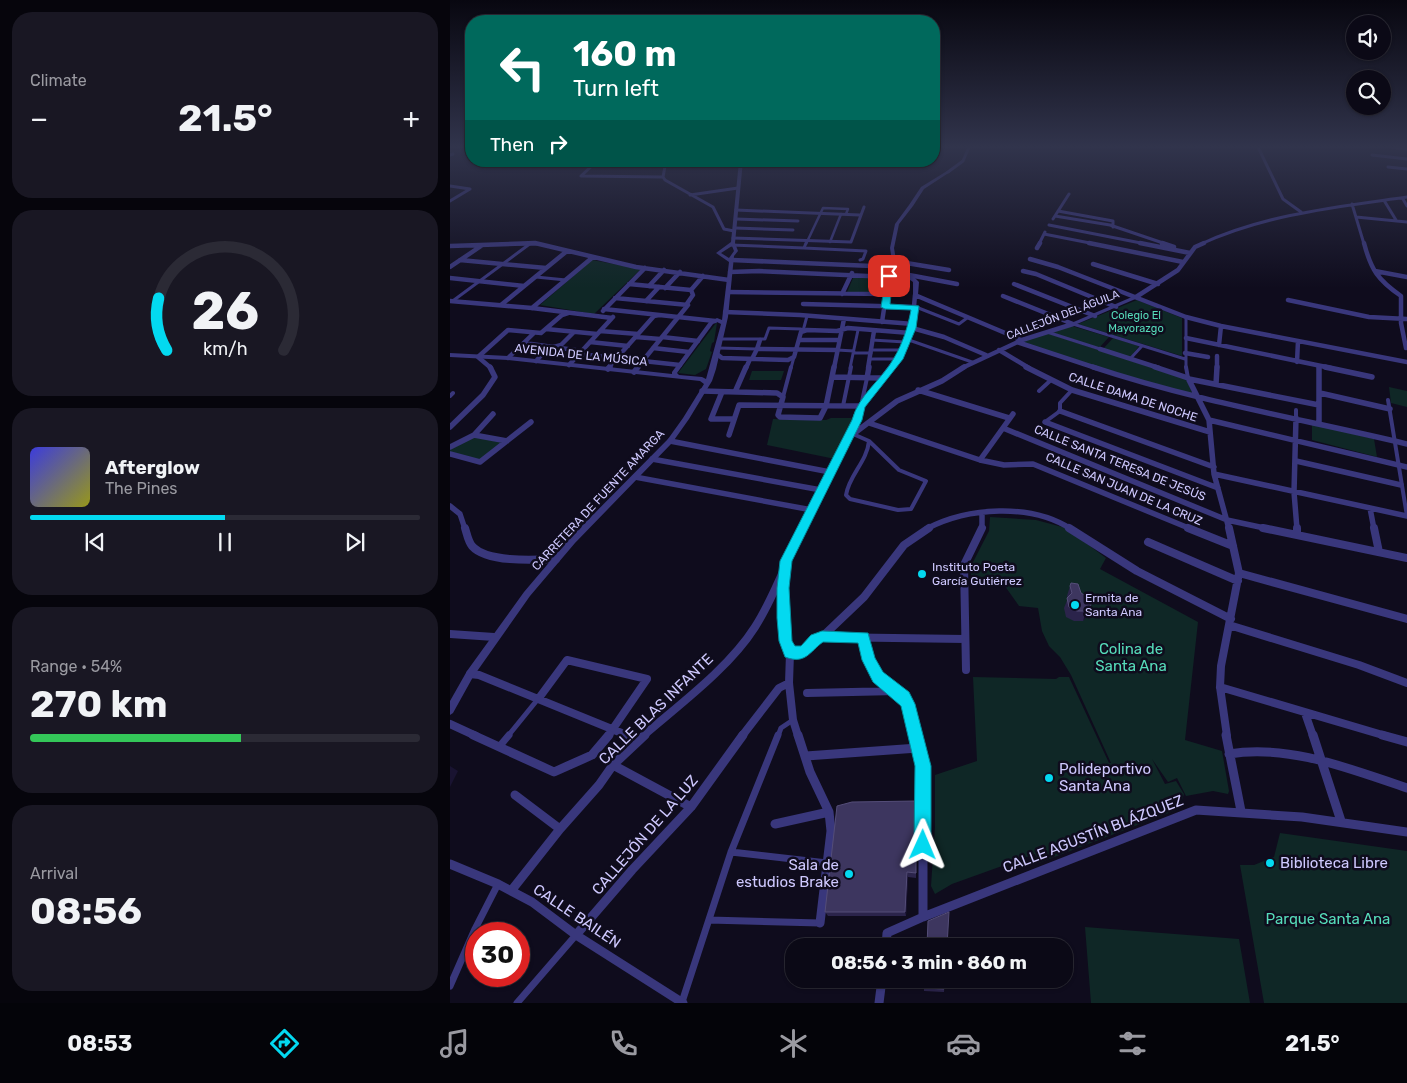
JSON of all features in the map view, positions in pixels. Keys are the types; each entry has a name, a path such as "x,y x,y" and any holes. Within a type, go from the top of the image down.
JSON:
{"street":[{"path":"450,201 462,194"},
{"path":"690,195 698,194"},
{"name":"CARRETERA DE FUENTE AMARGA","path":"450,710 494,637 556,559 670,441 707,383 718,351 720,339 718,321 725,314 737,194"},
{"path":"895,267 892,242 897,224 918,194"},
{"path":"1037,248 1068,194"},
{"path":"1281,194 1301,212"},
{"path":"690,195 713,207 724,229 793,230"},
{"path":"1405,198 1407,206"},
{"name":"CALLEJÓN DEL ÁGUILA","path":"845,440 886,408 918,390 942,381 972,362 1020,341 1095,316 1136,297 1178,270 1188,253 1206,240 1225,232 1301,212 1405,198"},
{"path":"1385,202 1396,220"},
{"path":"1352,204 1370,265 1383,283 1401,296 1407,297"},
{"path":"860,260 863,259 866,251 805,248 732,249 723,249 718,253 724,256 732,249 788,240 851,242 864,207"},
{"path":"805,248 824,208 848,209 846,214"},
{"path":"736,210 860,215"},
{"path":"1058,211 1113,221 1114,226"},
{"path":"788,240 802,213"},
{"path":"830,242 841,214"},
{"path":"1055,216 1114,226 1188,253"},
{"path":"1356,217 1407,222"},
{"path":"736,219 798,221"},
{"path":"1049,225 1188,253"},
{"path":"1044,234 1184,262"},
{"path":"452,301 531,243"},
{"path":"450,246 531,243 646,268 730,280"},
{"path":"450,267 481,246"},
{"path":"732,249 855,265 895,267 916,282 916,307 912,328 898,359 861,406"},
{"path":"501,305 567,251"},
{"path":"532,308 593,257"},
{"path":"1030,259 1058,267 1186,317 1221,326 1407,362"},
{"path":"460,260 546,268"},
{"path":"894,261 948,270"},
{"path":"1093,264 1158,284"},
{"path":"842,294 855,265"},
{"path":"597,317 646,268"},
{"path":"649,286 664,270"},
{"path":"730,272 759,270 910,276 957,284"},
{"path":"1023,271 1036,274 1116,307"},
{"path":"1375,271 1407,277"},
{"path":"665,288 680,272"},
{"path":"691,290 702,276"},
{"path":"882,322 889,276"},
{"path":"536,277 566,280"},
{"path":"450,278 524,286"},
{"path":"629,284 691,290"},
{"path":"1014,284 1095,316"},
{"path":"646,301 659,287"},
{"path":"634,372 687,305 693,296 691,290"},
{"path":"728,292 886,294"},
{"path":"915,295 1020,341 1116,375 1199,398 1319,423 1407,444"},
{"path":"1003,296 1073,324 1142,346 1185,356 1208,357"},
{"path":"1401,296 1406,348"},
{"path":"615,298 687,305"},
{"path":"569,365 612,318 625,311 638,300"},
{"path":"1288,300 1369,317 1404,318"},
{"path":"452,301 612,318"},
{"path":"653,314 663,302"},
{"path":"803,304 916,307 958,324 967,318"},
{"path":"604,309 718,321"},
{"path":"450,427 492,384 495,378 490,365 478,357 508,330 541,333 561,315 568,313"},
{"path":"608,369 654,316 660,314"},
{"path":"725,314 807,316 882,322 944,337 986,356"},
{"path":"807,316 804,331 798,340 779,408 778,415 785,418 820,418 824,414 844,319"},
{"path":"1186,317 1185,356 1189,379 1209,420 1214,471 1233,546 1238,577 1221,666 1220,687 1229,754 1241,811"},
{"path":"678,377 674,373 680,364 711,323 718,321"},
{"path":"1219,345 1221,326"},
{"path":"720,339 765,339 769,328 800,329 804,331 837,331 842,329 874,331 912,328"},
{"path":"546,329 698,341"},
{"path":"844,406 858,330"},
{"path":"709,920 820,923 831,831 829,812 810,772 793,720 789,683 790,653 786,641 783,588 786,561 845,440 857,420 867,378 874,331"},
{"path":"536,361 548,349 561,345 574,332"},
{"path":"1047,332 1189,379 1319,406"},
{"path":"490,365 493,360 504,358 534,333"},
{"path":"1186,338 1372,377"},
{"path":"736,392 760,340"},
{"path":"798,340 839,340"},
{"path":"872,340 906,340 972,362"},
{"path":"1297,362 1298,341"},
{"path":"590,342 628,346"},
{"path":"524,343 580,353 680,364"},
{"path":"1130,359 1142,346"},
{"path":"653,348 689,352"},
{"path":"794,357 788,360 720,358 718,351 757,349 854,352 902,350"},
{"name":"CALLE DAMA DE NOCHE","path":"999,350 1024,366 1072,390 1210,432"},
{"name":"AVENIDA DE LA MÚSICA","path":"450,355 536,361 702,379 707,383"},
{"path":"1216,356 1216,384"},
{"path":"870,359 898,359"},
{"path":"687,378 705,374 713,366"},
{"path":"1319,366 1319,423"},
{"path":"832,377 882,378"},
{"path":"1039,391 1051,380"},
{"path":"918,390 1011,416 980,460"},
{"path":"1060,411 1060,403 1072,390"},
{"path":"702,391 777,393 782,397"},
{"path":"722,392 711,419 734,419"},
{"path":"1320,393 1390,409"},
{"path":"1060,411 1214,471 1294,492 1407,516 1388,400"},
{"path":"729,436 739,405 779,408 861,406"},
{"path":"1296,410 1297,440 1294,492 1297,534"},
{"path":"1045,422 1060,411"},
{"path":"450,448 474,435 493,414"},
{"path":"1209,420 1407,467"},
{"path":"450,454 480,462 531,422"},
{"path":"1045,422 1218,488"},
{"name":"CALLE SAN JUAN DE LA CRUZ","path":"869,423 980,460 1004,466 1033,464 1233,546"},
{"name":"CALLE SANTA TERESA DE JESÚS","path":"1003,428 1227,520 1407,558"},
{"path":"853,434 869,441 899,470 926,481 911,509 898,510 850,499 846,495 847,488 868,452 869,441"},
{"path":"474,435 507,441"},
{"path":"670,441 830,472"},
{"path":"652,459 821,490"},
{"path":"1296,461 1401,486"},
{"path":"635,477 812,510"},
{"path":"450,506 462,516 471,544 481,553 491,557 556,559"},
{"path":"1370,508 1378,552"},
{"path":"790,653 805,651 815,640 822,636 863,597 905,544 925,529 953,516 982,513 1043,516 1056,520 1137,570 1230,622 1407,683"},
{"path":"966,670 964,565 982,528 982,513"},
{"path":"1148,542 1238,577 1407,619"},
{"name":"CALLE BLAS INFANTE","path":"511,891 560,829 599,785 613,765 735,655 746,641 772,598 786,561"},
{"path":"450,634 494,637"},
{"path":"822,636 965,639"},
{"path":"863,638 869,660 878,677 897,691 908,704 923,766 923,917"},
{"path":"450,724 498,748 554,772 592,755 614,729 647,679 567,660 498,748"},
{"path":"470,674 479,675 539,698 639,740"},
{"name":"CALLEJÓN DE LA LUZ","path":"576,935 632,870 691,807 756,716 779,688 789,683"},
{"path":"1220,687 1305,714 1407,742"},
{"path":"807,693 897,691"},
{"path":"1305,714 1323,762 1341,821"},
{"path":"682,1003 732,852 781,728 793,720"},
{"path":"806,756 918,748"},
{"path":"1229,754 1241,751 1285,754 1323,762 1407,788"},
{"path":"613,765 691,807"},
{"path":"515,795 560,829"},
{"name":"CALLE AGUSTÍN BLÁZQUEZ","path":"887,938 887,933 923,917 1196,810 1241,811 1341,821 1407,832"},
{"path":"775,824 829,812"},
{"path":"732,852 827,863"},
{"name":"CALLE BAILÉN","path":"450,864 498,884 532,902 576,935 682,1003"},
{"path":"450,986 475,929 498,884"},
{"path":"517,1003 576,935"},
{"path":"879,1003 881,988"}],"green space":[{"path":"592,260 641,269 594,314 540,305"},
{"path":"854,276 886,277 884,293 847,292"},
{"name":"Colegio El Mayorazgo","path":"1137,300 1182,318 1182,356 1078,324"},
{"path":"716,323 714,342 710,351 712,352 706,369 695,375 678,373"},
{"path":"1072,326 1109,337 1099,348 1050,333"},
{"path":"1047,333 1186,379 1194,396 1104,370 1021,342"},
{"path":"1113,338 1139,346 1129,359 1102,350"},
{"path":"752,371 784,371 781,380 749,380"},
{"path":"1389,387 1407,391 1407,407 1391,403"},
{"path":"831,418 853,418 835,459 767,445 773,419 826,420"},
{"path":"1312,424 1374,439 1377,457 1312,440"},
{"path":"473,437 503,442 480,460 450,452 450,449"},
{"name":"Colina de Santa Ana","path":"990,517 1036,520 1066,528 1106,558 1100,569 1198,622 1185,740 1222,751 1229,791 1228,794 1213,791 1186,796 1177,778 1168,782 1152,759 1165,784 1176,781 1184,794 1179,809 1039,863 1035,854 952,884 935,894 931,886 935,827 935,775 977,761 973,677 1056,679 1059,677 1069,677 1109,763 1111,763 1071,675 1060,657 1049,646 1042,631 1038,608 1019,606 1002,582 972,581 970,568 989,531"},
{"name":"Parque Santa Ana","path":"1280,833 1407,851 1407,1003 1264,1003 1240,865 1254,865 1274,857"},
{"path":"1085,927 1239,939 1250,1003 1091,1003"}],"building":[{"path":"1071,583 1078,584 1081,593 1089,598 1091,605 1086,611 1077,611 1069,607 1067,598 1072,593"},
{"path":"916,801 916,873 907,872 905,912 825,912 837,806 852,802"},
{"path":"949,912 947,938 927,938 928,921"}],"place":[{"name":"Instituto Poeta García Gutiérrez","path":"922,574"},
{"name":"Ermita de Santa Ana","path":"1075,605"},
{"name":"Polideportivo Santa Ana","path":"1049,778"},
{"name":"Biblioteca Libre","path":"1270,863"},
{"name":"Sala de estudios Brake","path":"849,874"}],"route":[{"path":"889,276 885,307 916,307 912,328 898,359 861,406 857,420 845,440 786,561 783,588 784,618 786,641 790,653 805,651 809,645 822,636 863,638 869,660 878,677 904,697 908,704 923,766 923,845"}]}
